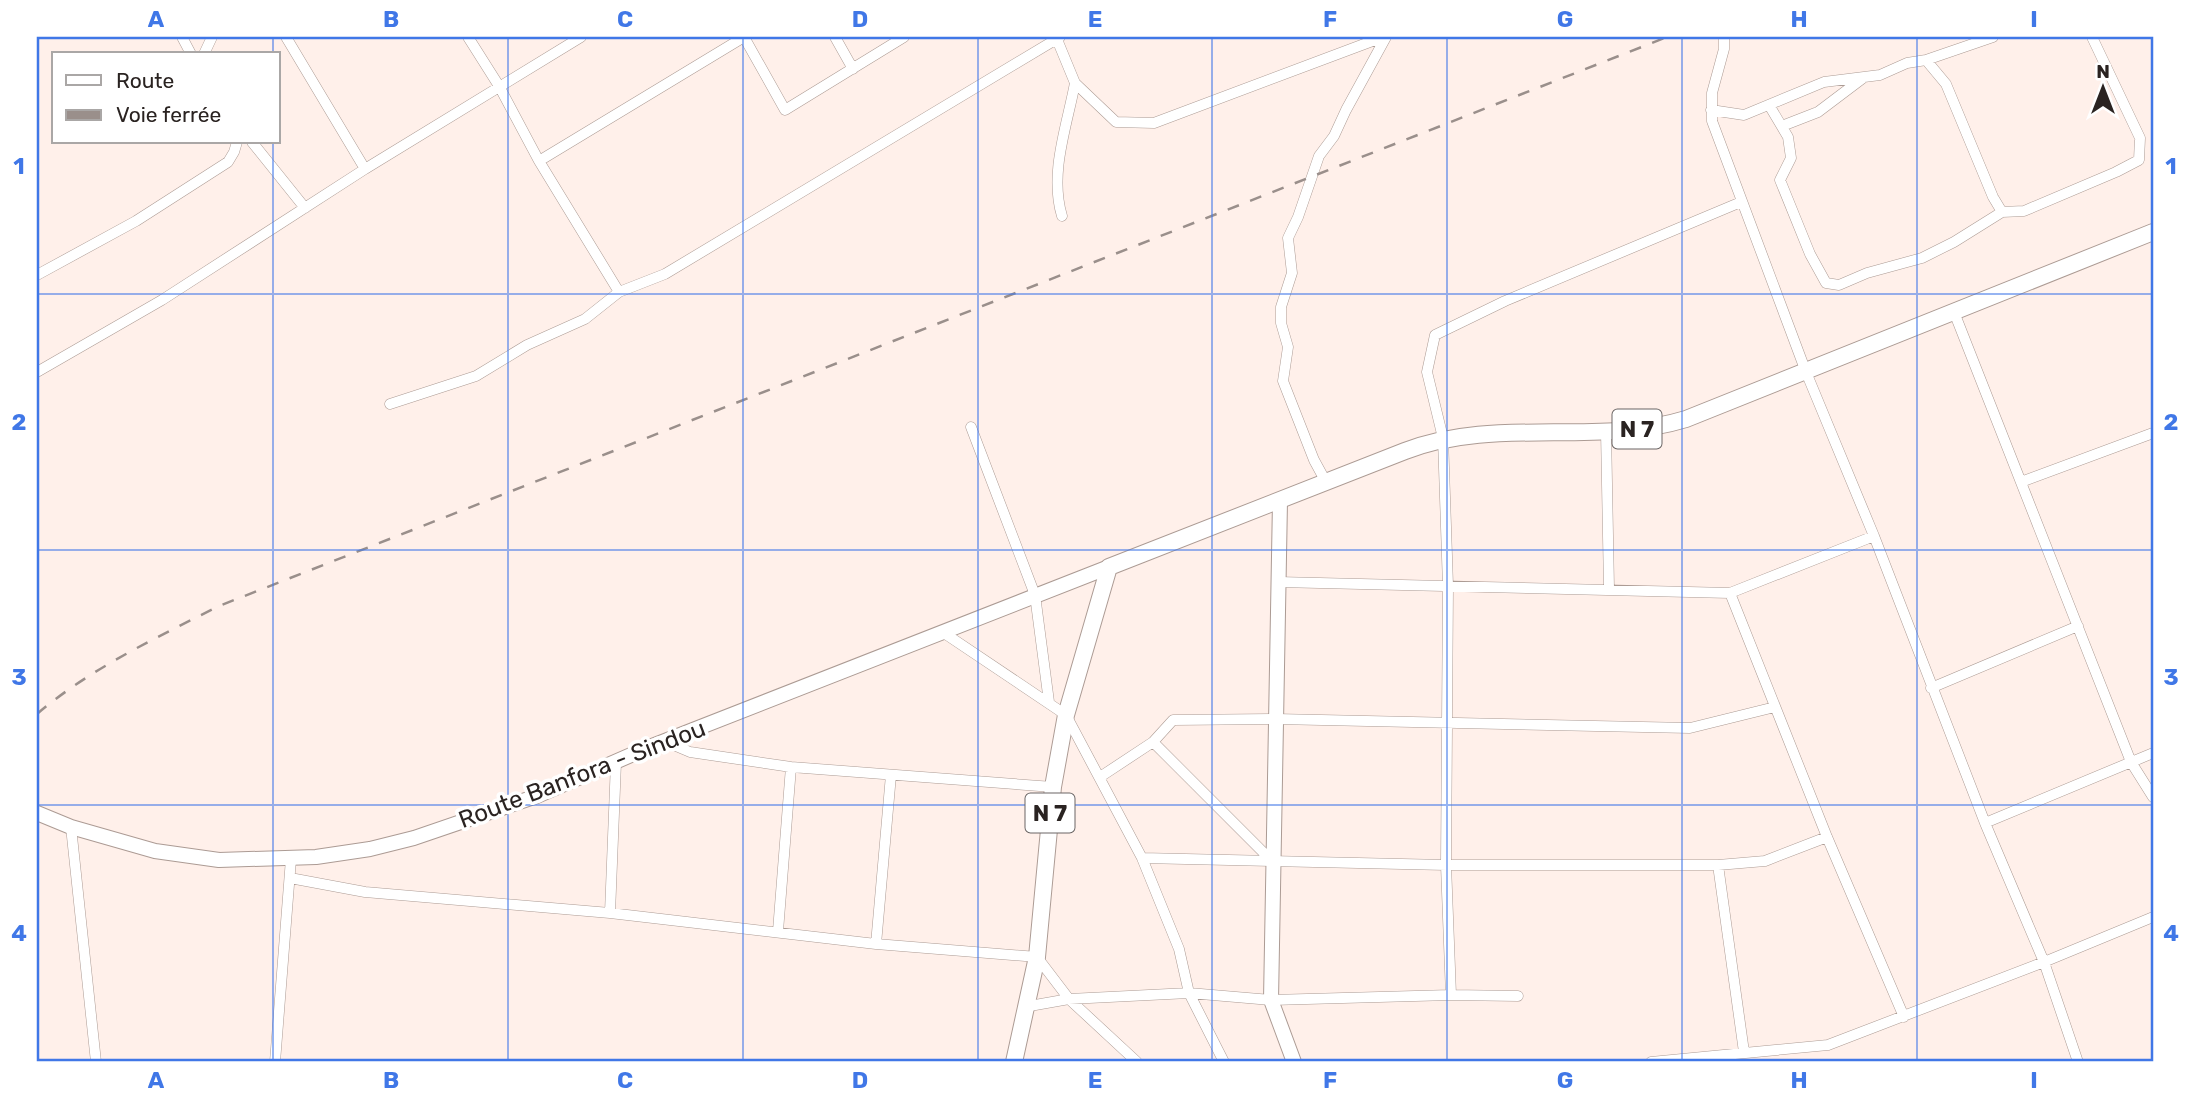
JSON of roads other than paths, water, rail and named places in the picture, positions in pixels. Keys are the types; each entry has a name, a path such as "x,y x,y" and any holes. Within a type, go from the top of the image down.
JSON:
{"highway":[{"name":"N 7","path":"1014,1062 1037,957 1053,787 1066,715 1109,567 1427,442 1500,432 1606,431 1648,429 1670,424 2153,232"}],"main road":[{"path":"1280,501 1270,1000 1294,1062"},
{"name":"Route Banfora - Sindou","path":"37,813 71,827 155,851 219,860 291,859 343,854 414,838 537,796 664,741 1109,567"}],"street":[{"path":"286,37 365,169"},
{"path":"468,37 619,292"},
{"path":"37,372 162,300 365,169 581,37"},
{"path":"539,161 744,37 785,110 904,37"},
{"path":"835,37 853,69"},
{"path":"390,404 476,376 527,345 585,319 619,292 665,274 1057,37 1075,83 1116,122 1154,123 1385,37"},
{"path":"1326,482 1314,460 1283,382 1288,348 1280,307 1292,273 1287,238 1298,217 1319,156 1334,136 1385,37"},
{"path":"1724,37 1724,49 1712,93 1712,121 1805,372 1874,536 1985,823 2044,962 2078,1062"},
{"path":"1712,110 1744,115 1825,82 1880,75 1907,63 1926,60 1993,37"},
{"path":"1769,105 1787,137 1791,158 1780,180 1810,254 1826,283 1839,285 1867,273 1922,258 2002,212 2024,211 2139,160 2140,138 2092,37"},
{"path":"1926,60 1946,84 1993,197 2002,212"},
{"path":"1782,126 1818,112 1863,78"},
{"path":"1062,216 1057,195 1057,178 1075,83"},
{"path":"37,275 136,221 228,162 236,144"},
{"path":"254,144 305,208"},
{"path":"1451,995 1446,864 1448,586 1443,438 1427,372 1435,335 1505,301 1741,202"},
{"path":"1954,312 2132,762 2153,797"},
{"path":"971,427 1035,595 1049,702"},
{"path":"1606,431 1609,588"},
{"path":"2021,482 2153,433"},
{"path":"1278,582 1730,593 1874,536"},
{"path":"1730,593 1827,837 1904,1017"},
{"path":"1931,688 2078,626"},
{"path":"944,633 1066,715 1142,858 1179,949 1189,993 1224,1062"},
{"path":"1100,777 1153,742 1173,720 1276,719 1690,728 1775,706"},
{"path":"664,741 690,752 790,767 1053,787"},
{"path":"1153,742 1273,862"},
{"path":"1985,823 2153,753"},
{"path":"610,913 616,762"},
{"path":"778,931 790,767"},
{"path":"876,944 891,775"},
{"path":"71,827 96,1062"},
{"path":"1142,858 1273,862 1718,865 1765,861 1827,837"},
{"path":"275,1062 291,859"},
{"path":"1718,865 1744,1052"},
{"path":"290,878 365,892 610,913 876,944 1037,957 1069,999 1137,1062"},
{"path":"1651,1062 1828,1045 2153,917"},
{"path":"1024,1007 1069,999 1189,993 1270,1000 1518,996"}],"railway":[{"path":"37,714 102,668 219,606 1667,37"}]}
